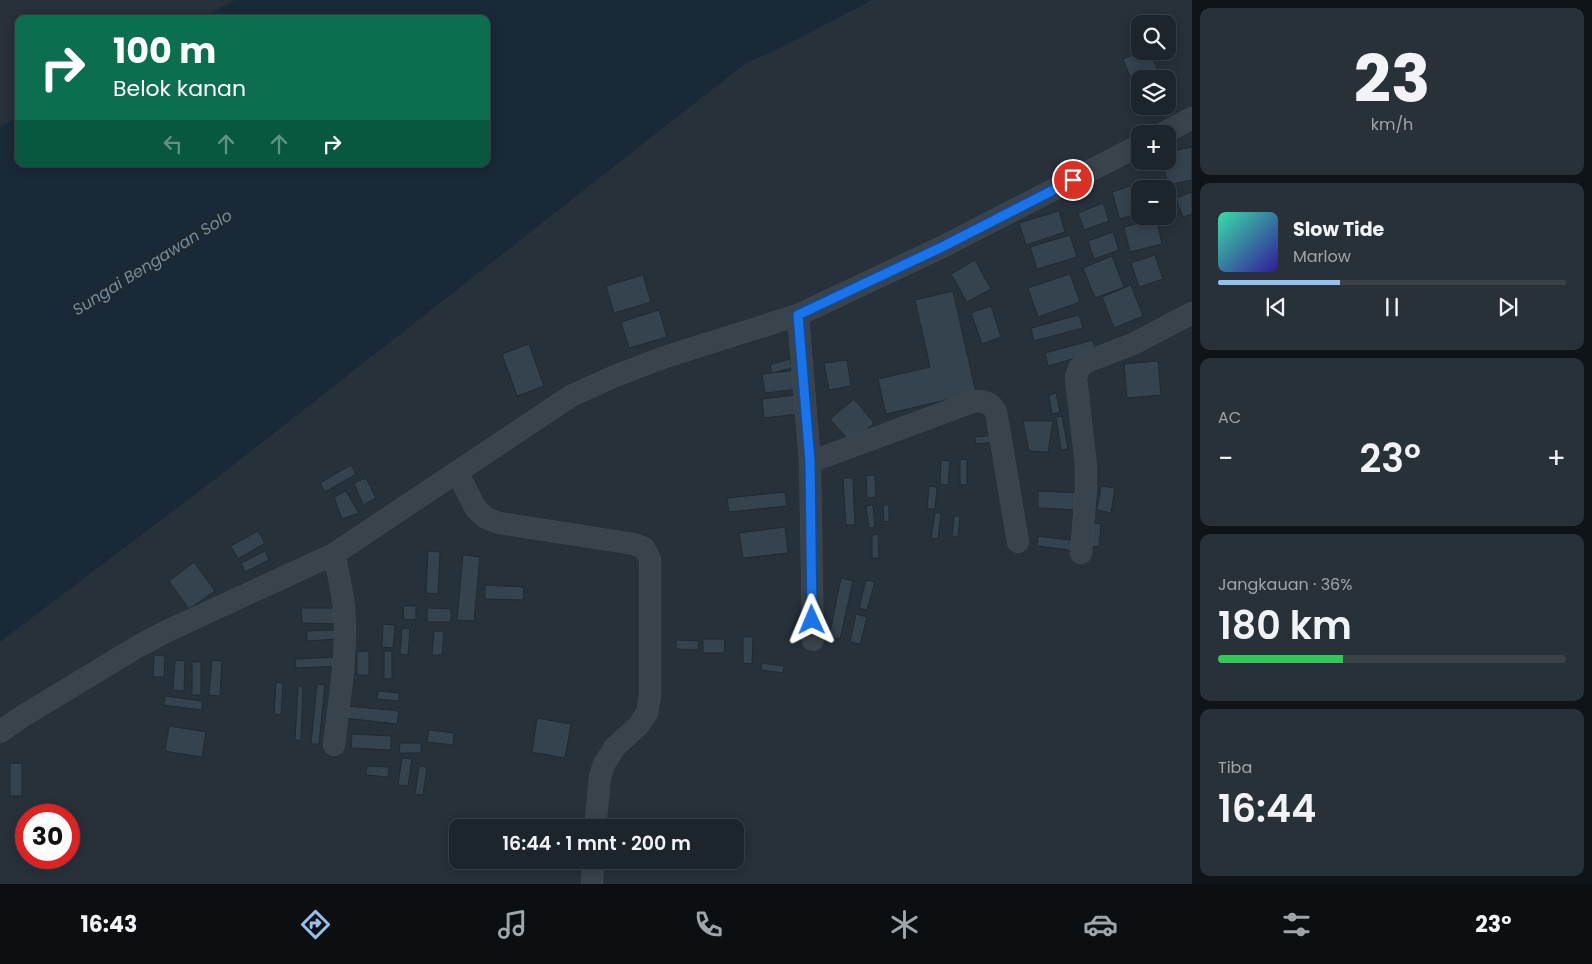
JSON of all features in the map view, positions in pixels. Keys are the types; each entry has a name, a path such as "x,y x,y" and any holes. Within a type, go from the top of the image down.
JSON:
{"street":[{"path":"1176,127 1192,118"},
{"path":"0,732 120,657 165,632 334,554 571,396 665,356 798,315 942,247 1131,150"},
{"path":"1081,553 1086,466 1076,378 1079,368 1086,362 1133,344 1192,313"},
{"path":"798,315 810,462 813,640"},
{"path":"810,462 975,401 984,401 993,405 996,412 1018,542"},
{"path":"456,472 476,509 486,518 499,523 634,544 644,548 650,559 650,696 647,713 638,726 615,747 604,764 600,777 596,819"},
{"path":"334,554 344,606 345,636 334,745"},
{"path":"592,884 593,869"}],"water":[{"name":"Sungai Bengawan Solo","path":"235,0 872,0 780,48 746,63 223,473 0,642 0,127 15,118 15,167 490,167 490,15 207,15"}],"building":[{"path":"1131,56 1131,60 1154,60 1157,70 1131,70 1131,79 1123,59"},
{"path":"1192,147 1192,180 1176,183 1176,180 1167,180 1164,170 1176,170 1176,150"},
{"path":"1131,186 1131,216 1120,219 1112,192"},
{"path":"1192,192 1192,214 1183,217 1176,198"},
{"path":"1103,203 1109,221 1084,230 1078,213"},
{"path":"1059,211 1065,232 1026,245 1019,223"},
{"path":"1132,225 1157,225 1162,244 1130,252 1124,227"},
{"path":"1113,232 1119,250 1094,259 1088,241"},
{"path":"1070,235 1077,257 1037,269 1030,247"},
{"path":"1155,255 1163,279 1139,287 1131,263"},
{"path":"1112,256 1124,287 1095,298 1083,268"},
{"path":"975,260 991,289 967,302 951,274"},
{"path":"1070,274 1080,302 1038,317 1028,288"},
{"path":"643,275 651,302 614,313 606,286"},
{"path":"1131,285 1143,316 1114,328 1102,297"},
{"path":"953,291 976,393 886,414 878,379 930,367 915,300"},
{"path":"991,306 1001,337 982,344 971,313"},
{"path":"659,310 667,337 629,348 621,322"},
{"path":"1079,315 1083,328 1034,341 1031,328"},
{"path":"1093,340 1096,352 1048,366 1045,353"},
{"path":"529,344 544,386 517,396 502,354"},
{"path":"790,359 792,368 772,373 770,365"},
{"path":"847,360 851,386 829,390 824,363"},
{"path":"1158,361 1161,395 1127,398 1124,364"},
{"path":"797,370 799,389 765,393 762,374"},
{"path":"1056,393 1060,412 1052,414 1049,395"},
{"path":"796,395 798,414 764,418 762,399"},
{"path":"854,399 874,423 851,443 830,419"},
{"path":"1062,416 1068,449 1061,450 1056,417"},
{"path":"1023,421 1053,421 1048,452 1029,451"},
{"path":"995,435 996,442 976,444 975,437"},
{"path":"967,459 967,485 960,485 960,460"},
{"path":"941,460 950,461 948,485 940,484"},
{"path":"351,465 356,474 325,492 320,483"},
{"path":"875,475 876,497 867,498 866,476"},
{"path":"366,478 376,498 363,505 354,483"},
{"path":"843,478 853,478 855,525 846,525"},
{"path":"929,486 937,487 935,509 927,509"},
{"path":"1101,486 1115,488 1111,513 1097,510"},
{"path":"346,491 359,513 342,519 334,497"},
{"path":"1038,491 1081,493 1080,510 1038,508"},
{"path":"785,492 787,506 729,512 727,498"},
{"path":"873,505 875,527 869,528 866,506"},
{"path":"883,505 889,505 889,521 884,522"},
{"path":"935,513 941,513 938,539 931,538"},
{"path":"954,516 960,516 958,537 952,536"},
{"path":"1086,522 1101,524 1099,547 1085,546"},
{"path":"785,527 788,553 743,558 739,533"},
{"path":"258,531 265,543 238,559 231,546"},
{"path":"878,534 879,558 872,558 872,535"},
{"path":"1038,536 1078,541 1077,551 1037,546"},
{"path":"265,551 269,560 245,572 241,563"},
{"path":"428,551 440,552 438,594 426,593"},
{"path":"463,555 480,557 474,621 457,620"},
{"path":"194,562 215,591 189,609 169,581"},
{"path":"841,578 853,581 840,639 829,637"},
{"path":"866,580 875,582 867,610 859,608"},
{"path":"485,585 524,587 523,600 485,599"},
{"path":"403,606 416,606 416,619 404,620"},
{"path":"301,608 338,608 338,624 302,623"},
{"path":"427,608 451,609 451,622 427,622"},
{"path":"856,614 867,617 860,644 850,642"},
{"path":"383,624 395,625 393,648 382,647"},
{"path":"402,628 410,629 408,655 400,654"},
{"path":"336,630 337,639 307,641 307,631"},
{"path":"434,631 444,632 442,655 432,655"},
{"path":"743,637 753,637 752,664 743,663"},
{"path":"703,639 725,639 724,653 703,653"},
{"path":"676,640 699,641 698,650 676,649"},
{"path":"369,651 369,675 357,675 357,652"},
{"path":"384,651 392,651 392,678 384,679"},
{"path":"154,655 165,656 164,677 153,677"},
{"path":"336,657 337,666 296,668 295,659"},
{"path":"175,660 185,661 184,691 173,690"},
{"path":"212,660 222,661 220,696 209,695"},
{"path":"192,662 201,662 201,695 192,695"},
{"path":"762,663 784,666 783,673 761,670"},
{"path":"276,682 283,683 281,715 274,714"},
{"path":"317,684 325,685 319,744 311,744"},
{"path":"298,686 303,686 301,740 295,740"},
{"path":"378,691 399,693 399,701 377,699"},
{"path":"165,696 202,701 202,710 164,705"},
{"path":"347,706 399,711 397,724 345,718"},
{"path":"537,718 571,724 565,758 532,752"},
{"path":"169,726 206,732 202,757 165,751"},
{"path":"429,730 454,733 453,745 427,742"},
{"path":"352,734 391,736 391,750 351,748"},
{"path":"400,743 421,743 421,753 399,753"},
{"path":"402,758 412,759 408,786 398,785"},
{"path":"10,763 22,763 22,796 10,796"},
{"path":"367,766 389,767 388,777 366,775"},
{"path":"419,766 427,767 423,795 415,794"}],"route":[{"path":"812,620 810,462 798,315 942,247 1073,180"}]}
